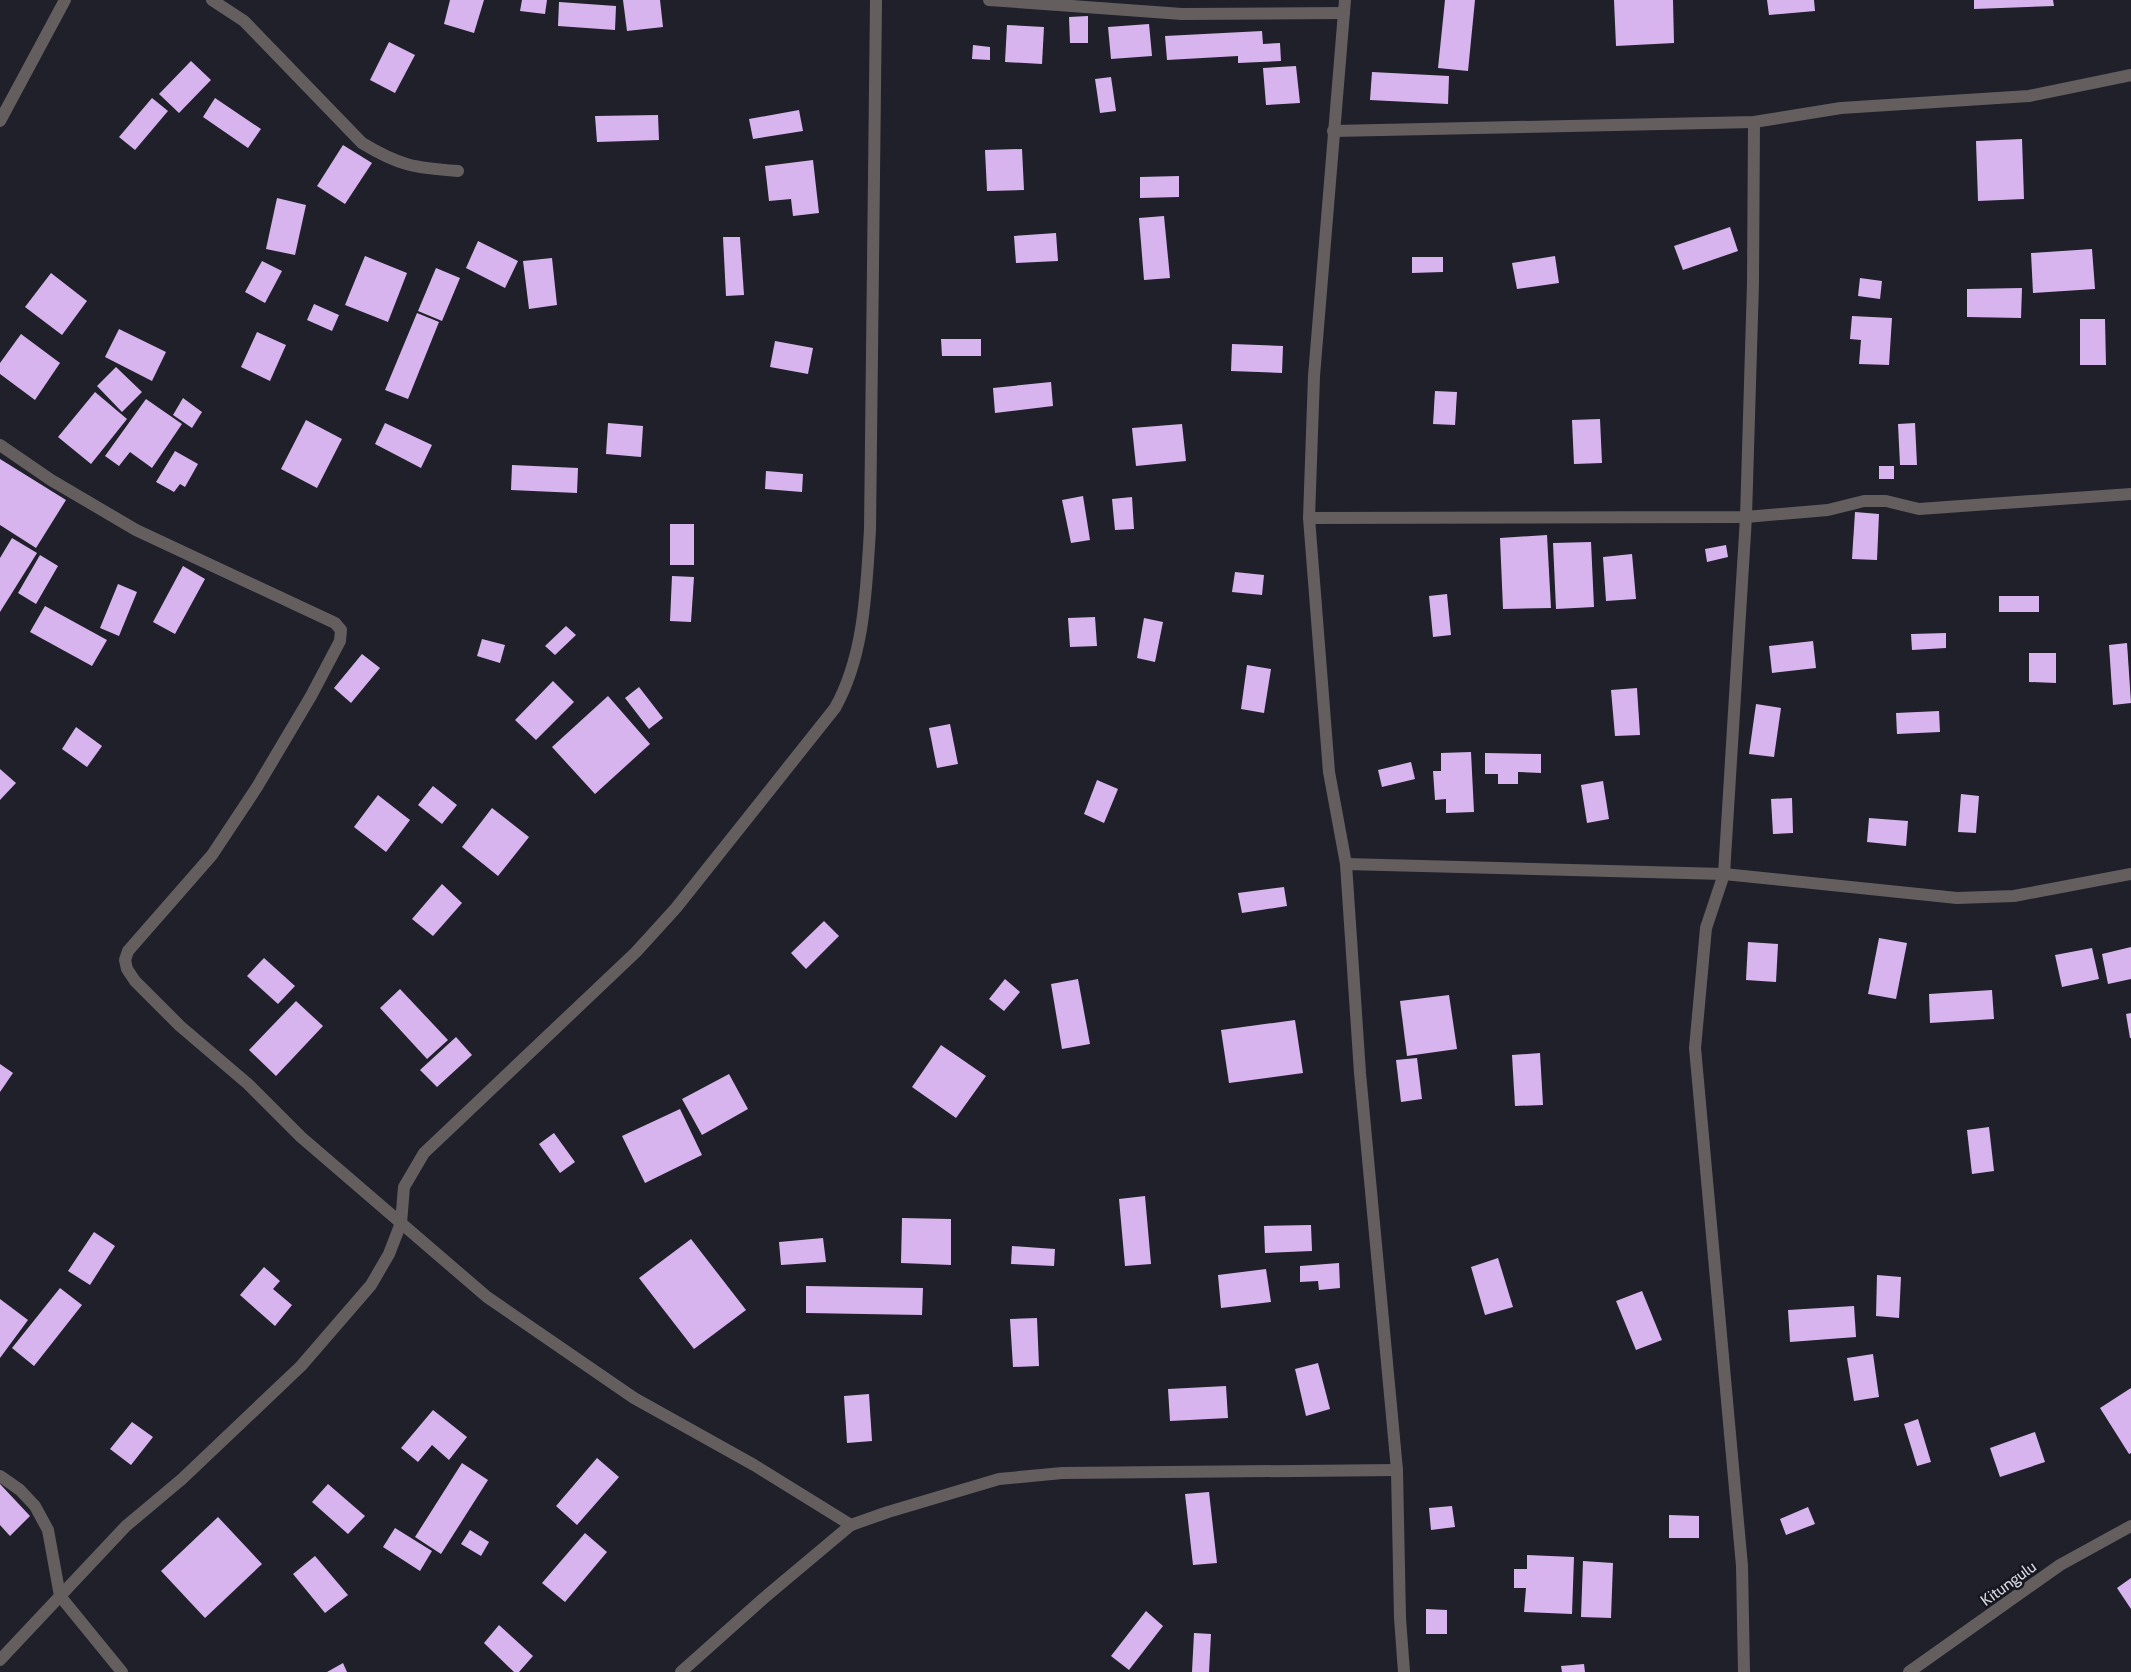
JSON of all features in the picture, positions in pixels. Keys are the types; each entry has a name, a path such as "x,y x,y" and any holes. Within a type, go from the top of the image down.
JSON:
{"street":[{"path":"0,121 65,0"},
{"path":"212,0 244,21 362,143 386,158 416,168 458,171"},
{"path":"0,1660 126,1526 182,1479 301,1366 372,1285 389,1254 401,1223 404,1187 424,1153 636,952 676,908 830,714 848,685 861,624 870,530 876,0"},
{"path":"990,0 1182,14 1344,13"},
{"path":"1345,0 1314,376 1309,518 1329,772 1346,864 1360,1073 1396,1470 1400,1618 1404,1672"},
{"path":"1333,131 1754,122 1841,108 2029,96 2131,75"},
{"path":"1744,1672 1742,1566 1694,1048 1706,928 1724,874 1746,517 1753,283 1754,122"},
{"path":"0,445 51,480 136,530 334,623 341,630 340,641 311,696 242,810 212,855 128,951 124,960 127,969 135,981 180,1026 248,1084 301,1136 488,1297 634,1398 754,1465 851,1525"},
{"path":"1309,518 1746,517 1828,510 1864,501 1886,501 1919,509 2131,494"},
{"path":"1346,864 1724,874 1957,898 2014,896 2131,874"},
{"path":"681,1672 764,1598 851,1525 897,1509 999,1479 1062,1473 1396,1470"},
{"path":"0,1476 20,1490 35,1506 48,1530 60,1596 122,1672"},
{"name":"Kitungulu","path":"1909,1672 2060,1565 2131,1526"}],"building":[{"path":"450,0 484,0 474,33 444,24"},
{"path":"522,0 547,0 545,14 520,11"},
{"path":"623,0 660,0 663,27 627,31"},
{"path":"1445,0 1475,0 1468,71 1438,68"},
{"path":"1614,0 1673,0 1674,43 1616,46"},
{"path":"1767,0 1814,0 1815,11 1769,15"},
{"path":"1974,0 2053,0 2054,6 1974,9"},
{"path":"559,2 616,6 615,30 558,26"},
{"path":"1088,16 1088,43 1070,43 1069,17"},
{"path":"1149,24 1152,56 1111,59 1108,27"},
{"path":"1007,25 1044,27 1042,64 1005,62"},
{"path":"1262,31 1263,44 1280,43 1281,61 1238,63 1238,56 1167,60 1165,36"},
{"path":"389,42 415,55 395,93 370,80"},
{"path":"973,45 990,47 990,60 972,59"},
{"path":"191,61 211,80 179,113 159,94"},
{"path":"1296,66 1300,103 1266,105 1263,68"},
{"path":"1372,72 1449,76 1448,104 1370,100"},
{"path":"1111,77 1116,111 1100,113 1095,79"},
{"path":"152,98 168,111 135,150 119,137"},
{"path":"215,98 261,129 248,148 203,117"},
{"path":"799,110 803,131 753,139 749,119"},
{"path":"658,115 659,140 597,142 595,116"},
{"path":"2022,139 2024,199 1978,201 1976,141"},
{"path":"343,145 372,163 345,204 317,186"},
{"path":"1022,149 1024,190 987,191 985,150"},
{"path":"813,160 819,213 793,216 791,199 769,201 765,166"},
{"path":"1179,176 1179,197 1140,198 1140,177"},
{"path":"277,198 306,205 295,255 266,249"},
{"path":"1164,216 1170,278 1144,280 1139,218"},
{"path":"1730,227 1738,251 1683,270 1674,246"},
{"path":"1056,233 1058,261 1016,263 1014,236"},
{"path":"723,237 740,237 744,295 726,296"},
{"path":"478,241 518,261 505,288 466,268"},
{"path":"2092,249 2095,289 2033,293 2031,253"},
{"path":"365,256 407,273 388,322 345,305"},
{"path":"1555,256 1559,283 1517,289 1512,263"},
{"path":"1412,257 1443,257 1443,272 1412,273"},
{"path":"552,258 557,305 529,309 523,261"},
{"path":"262,261 282,271 265,303 245,292"},
{"path":"436,268 460,278 442,321 418,311"},
{"path":"51,273 87,301 62,335 25,307"},
{"path":"1860,278 1882,281 1880,299 1858,296"},
{"path":"2022,288 2021,318 1967,317 1967,289"},
{"path":"314,304 339,315 332,331 307,320"},
{"path":"417,313 439,322 408,399 385,390"},
{"path":"1852,316 1892,318 1889,365 1859,364 1861,340 1850,339"},
{"path":"2080,319 2105,319 2106,365 2080,365"},
{"path":"119,329 166,352 152,381 105,357"},
{"path":"257,332 286,345 270,381 241,367"},
{"path":"21,334 60,363 35,400 0,374 0,363"},
{"path":"941,339 981,339 981,356 942,356"},
{"path":"775,341 813,348 808,374 770,367"},
{"path":"1232,344 1283,346 1282,373 1231,371"},
{"path":"116,367 142,392 122,412 97,386"},
{"path":"1051,382 1053,406 995,413 993,388"},
{"path":"1435,391 1457,392 1455,425 1433,424"},
{"path":"95,392 127,419 91,464 58,437"},
{"path":"183,398 202,412 192,428 173,415"},
{"path":"146,399 182,424 152,468 130,452 119,466 105,456"},
{"path":"1600,419 1602,463 1574,464 1572,420"},
{"path":"306,420 342,439 317,488 281,469"},
{"path":"385,423 432,445 421,468 375,444"},
{"path":"608,423 643,426 641,457 606,454"},
{"path":"1915,423 1917,465 1900,465 1898,424"},
{"path":"1182,424 1186,461 1136,466 1132,428"},
{"path":"175,451 198,464 185,487 180,484 174,492 156,482"},
{"path":"0,459 66,500 36,548 0,525"},
{"path":"512,465 578,468 577,493 511,490"},
{"path":"1879,466 1894,466 1894,479 1879,479"},
{"path":"766,471 803,474 802,492 765,489"},
{"path":"1083,496 1090,540 1071,543 1062,500"},
{"path":"1132,497 1134,529 1115,530 1112,499"},
{"path":"1855,512 1879,514 1877,560 1852,559"},
{"path":"670,524 694,524 694,565 670,565"},
{"path":"1547,535 1551,608 1503,609 1500,538"},
{"path":"12,538 37,553 0,612 0,558"},
{"path":"1591,542 1594,607 1556,609 1553,543"},
{"path":"1726,545 1728,557 1707,562 1705,549"},
{"path":"1632,554 1636,599 1606,601 1603,557"},
{"path":"40,555 58,566 36,604 18,593"},
{"path":"183,566 205,579 175,634 153,622"},
{"path":"1235,572 1264,575 1262,595 1232,592"},
{"path":"672,576 694,577 691,622 670,621"},
{"path":"118,584 137,592 119,636 100,628"},
{"path":"1447,594 1451,635 1433,637 1429,596"},
{"path":"1999,596 2039,596 2039,612 1999,612"},
{"path":"45,606 107,640 92,666 30,632"},
{"path":"1095,617 1097,646 1070,647 1068,618"},
{"path":"1144,618 1163,622 1155,662 1137,658"},
{"path":"566,626 576,635 555,655 545,646"},
{"path":"1946,633 1946,648 1912,650 1911,634"},
{"path":"482,639 505,645 500,663 477,656"},
{"path":"1813,641 1816,668 1772,673 1769,646"},
{"path":"2127,643 2131,703 2113,705 2109,645"},
{"path":"2029,653 2056,653 2056,683 2029,682"},
{"path":"362,654 380,668 351,703 334,688"},
{"path":"1247,665 1271,669 1264,713 1241,709"},
{"path":"553,681 574,702 536,740 515,720"},
{"path":"639,687 663,718 649,729 625,698"},
{"path":"1637,688 1640,735 1615,736 1611,690"},
{"path":"608,696 650,744 595,794 552,747"},
{"path":"1756,704 1781,708 1774,757 1749,754"},
{"path":"1939,711 1940,732 1897,734 1896,713"},
{"path":"950,724 958,764 937,768 929,728"},
{"path":"76,727 102,746 87,767 62,749"},
{"path":"1471,752 1474,812 1446,813 1446,799 1435,800 1433,771 1441,771 1441,753"},
{"path":"1485,753 1541,754 1541,773 1518,772 1518,784 1498,784 1498,774 1485,774"},
{"path":"1411,762 1415,779 1382,787 1378,770"},
{"path":"0,769 16,783 0,800"},
{"path":"1097,780 1118,789 1104,823 1084,814"},
{"path":"1603,781 1609,819 1587,823 1581,785"},
{"path":"433,786 457,805 442,824 418,805"},
{"path":"1961,794 1979,796 1976,833 1958,832"},
{"path":"378,795 410,820 386,852 354,827"},
{"path":"1792,798 1793,833 1773,834 1771,799"},
{"path":"492,808 529,837 498,876 462,847"},
{"path":"1869,818 1908,821 1906,846 1867,842"},
{"path":"442,884 462,903 433,936 412,919"},
{"path":"1284,887 1287,906 1242,913 1238,893"},
{"path":"824,921 839,936 806,969 791,953"},
{"path":"1879,938 1907,943 1896,999 1868,994"},
{"path":"1748,942 1778,944 1776,982 1746,980"},
{"path":"2131,947 2131,979 2108,984 2102,954"},
{"path":"2092,948 2099,979 2062,987 2055,955"},
{"path":"264,958 295,986 278,1004 247,976"},
{"path":"1005,979 1020,992 1004,1011 989,999"},
{"path":"1078,979 1090,1044 1062,1049 1051,984"},
{"path":"400,989 448,1040 427,1059 380,1008"},
{"path":"1992,990 1994,1019 1930,1023 1929,994"},
{"path":"1449,995 1457,1049 1407,1056 1400,1001"},
{"path":"296,1001 323,1026 276,1076 249,1050"},
{"path":"2131,1013 2131,1038 2130,1038 2126,1014"},
{"path":"1295,1020 1303,1073 1229,1083 1221,1030"},
{"path":"456,1037 472,1055 437,1087 420,1070"},
{"path":"941,1045 986,1076 956,1118 912,1087"},
{"path":"1540,1053 1543,1105 1515,1106 1512,1055"},
{"path":"1417,1058 1422,1099 1401,1102 1396,1060"},
{"path":"0,1064 13,1073 0,1092"},
{"path":"729,1074 748,1109 702,1135 682,1099"},
{"path":"680,1109 702,1155 645,1183 622,1136"},
{"path":"1989,1127 1994,1171 1972,1174 1967,1130"},
{"path":"554,1133 575,1162 560,1173 539,1144"},
{"path":"1145,1196 1151,1264 1125,1266 1119,1199"},
{"path":"902,1218 951,1219 951,1265 901,1263"},
{"path":"1311,1225 1312,1251 1265,1253 1264,1226"},
{"path":"94,1232 115,1246 90,1285 68,1271"},
{"path":"823,1238 826,1262 781,1265 779,1242"},
{"path":"691,1239 746,1310 694,1349 639,1278"},
{"path":"1012,1246 1055,1249 1054,1266 1011,1264"},
{"path":"1498,1258 1513,1307 1485,1315 1471,1267"},
{"path":"1339,1263 1340,1288 1319,1290 1318,1281 1300,1282 1300,1266"},
{"path":"264,1267 280,1281 273,1289 292,1305 275,1326 240,1295"},
{"path":"1266,1269 1271,1302 1221,1308 1218,1275"},
{"path":"1877,1275 1901,1277 1899,1318 1876,1316"},
{"path":"806,1286 923,1288 922,1315 806,1313"},
{"path":"60,1288 82,1305 34,1366 12,1348"},
{"path":"1642,1291 1662,1340 1636,1350 1616,1301"},
{"path":"0,1299 28,1320 0,1358"},
{"path":"1854,1306 1856,1337 1790,1342 1788,1310"},
{"path":"1037,1318 1039,1366 1013,1367 1010,1319"},
{"path":"1873,1354 1879,1397 1854,1401 1847,1358"},
{"path":"1318,1363 1330,1409 1306,1416 1295,1369"},
{"path":"1226,1386 1228,1418 1170,1421 1168,1389"},
{"path":"2131,1388 2131,1453 2129,1454 2100,1408"},
{"path":"869,1394 872,1441 847,1443 844,1396"},
{"path":"433,1410 467,1437 449,1460 432,1445 418,1462 401,1448"},
{"path":"1918,1419 1931,1462 1917,1466 1904,1424"},
{"path":"132,1422 153,1437 131,1465 110,1449"},
{"path":"2035,1432 2045,1462 2000,1477 1990,1448"},
{"path":"597,1458 619,1477 577,1525 556,1506"},
{"path":"462,1463 488,1480 441,1554 415,1537"},
{"path":"0,1484 30,1516 10,1536 0,1525"},
{"path":"328,1484 365,1516 348,1534 312,1502"},
{"path":"1209,1492 1217,1563 1193,1565 1185,1494"},
{"path":"1452,1506 1455,1527 1431,1530 1429,1508"},
{"path":"1808,1507 1815,1524 1786,1535 1780,1519"},
{"path":"1669,1515 1699,1516 1699,1538 1669,1538"},
{"path":"218,1517 262,1564 205,1618 161,1571"},
{"path":"395,1528 432,1551 420,1571 383,1547"},
{"path":"470,1530 489,1542 481,1556 461,1544"},
{"path":"585,1533 607,1552 565,1602 542,1583"},
{"path":"1527,1555 1574,1557 1572,1614 1524,1612 1526,1588 1514,1588 1514,1569 1527,1569"},
{"path":"315,1556 348,1595 325,1613 293,1574"},
{"path":"1583,1561 1613,1563 1611,1618 1581,1617"},
{"path":"2131,1578 2131,1609 2117,1588"},
{"path":"1426,1609 1447,1610 1447,1634 1426,1634"},
{"path":"1146,1611 1163,1626 1129,1670 1111,1656"},
{"path":"499,1625 533,1656 519,1672 514,1672 484,1643"},
{"path":"1194,1633 1211,1634 1209,1672 1192,1672"},
{"path":"343,1663 347,1672 327,1672"},
{"path":"1584,1664 1585,1672 1562,1672 1561,1666"}]}
